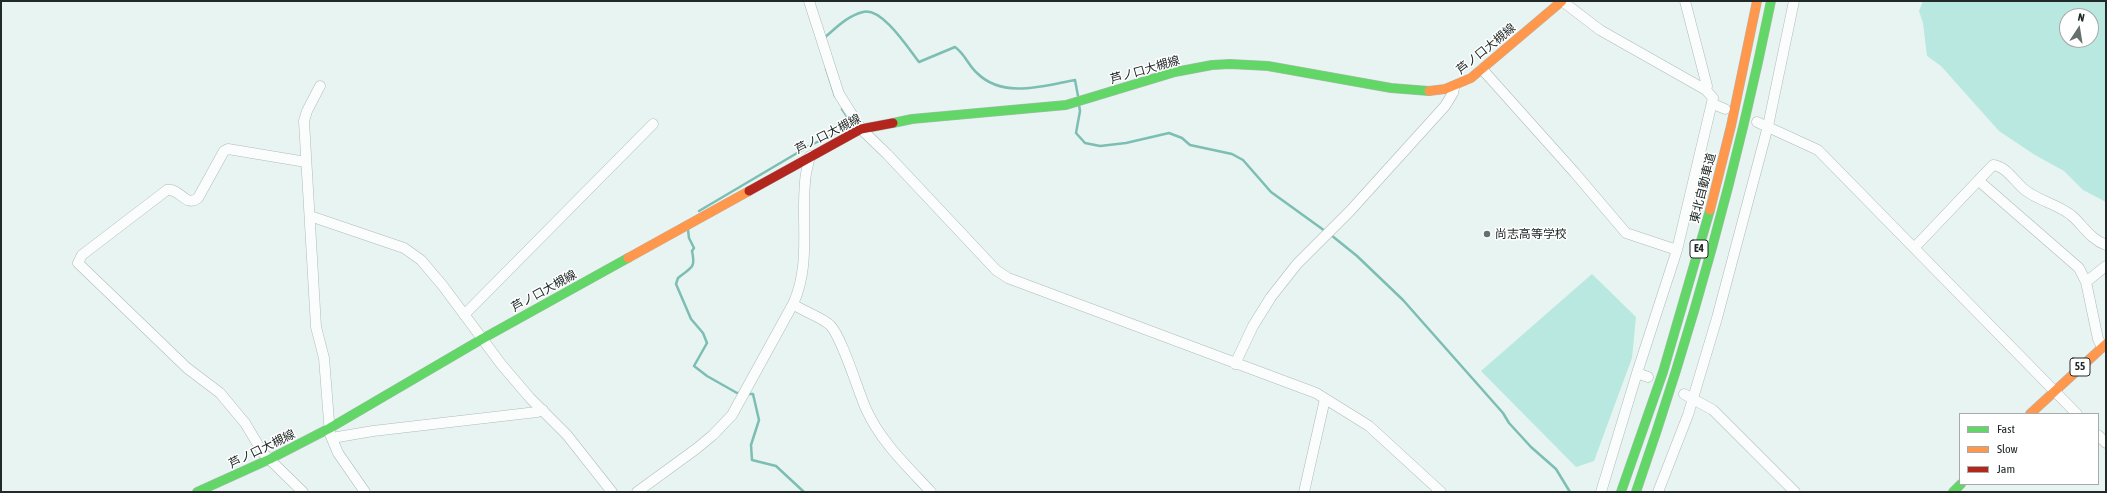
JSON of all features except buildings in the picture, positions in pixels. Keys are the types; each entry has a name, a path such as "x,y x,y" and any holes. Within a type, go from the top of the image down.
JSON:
{"main road":[{"name":"芦ノ口大槻線","path":"197,492 331,433 482,339 861,129 912,119 1066,105 1183,71 1214,65 1244,65 1276,68 1409,91 1436,92 1454,88 1465,82 1562,1"},
{"name":"東北自動車道","path":"1621,492 1652,404 1702,237 1732,119 1757,1"},
{"name":"E4","path":"1636,492 1687,342 1716,241 1745,124 1771,1"},
{"name":"55","path":"2031,413 2054,390 2104,346"}],"street":[{"path":"809,1 840,94 861,129 887,154 990,263 1008,278 1316,393 1365,423 1441,492"},
{"path":"1562,1 1600,30 1706,90 1713,98 1713,104 1677,250 1637,373 1601,492"},
{"path":"1685,1 1707,86 1706,90"},
{"path":"1658,492 1688,397 1717,318 1768,126 1794,1"},
{"path":"1482,69 1575,172 1626,233 1677,250"},
{"path":"320,86 304,121 315,313 324,358 331,433 338,453 365,492"},
{"path":"1235,364 1253,326 1286,278 1310,251 1369,191 1445,106 1453,93 1454,88"},
{"path":"1713,104 1725,109"},
{"path":"1757,122 1818,150 2076,413"},
{"path":"464,315 653,124"},
{"path":"303,492 263,453 245,423 220,393 187,368 78,263 78,260 82,255 167,190 174,191 187,201 193,202 198,198 224,151 228,149 306,162"},
{"path":"637,492 696,449 713,435 732,414 793,304 804,268 805,182 810,156"},
{"path":"1914,247 1979,181 1990,166 1998,166 2035,197 2071,215 2086,232 2099,243 2106,245"},
{"path":"1979,181 2070,259 2078,268 2086,282 2104,346"},
{"path":"310,216 404,248 429,268 482,339 530,398 543,410 594,468 612,492"},
{"path":"2086,282 2106,266"},
{"path":"793,304 830,325 842,348 865,408 877,430 905,466 931,492"},
{"path":"1637,373 1648,377"},
{"path":"1688,397 1713,410 1795,492"},
{"path":"1304,492 1325,399"},
{"path":"331,433 373,431 537,412 543,410"}],"green space":[{"path":"1923,1 2106,1 2106,202 2083,190 2064,171 2035,155 1999,131 1941,66 1927,56 1923,23 1919,11"},
{"path":"1592,274 1636,317 1632,358 1594,461 1576,467 1481,371"}],"waterway":[{"path":"824,38 852,16 863,12 870,12 878,16 894,30 919,62 955,47 977,73 987,81 999,86 1011,88 1037,87 1075,80 1078,96"},
{"path":"826,68 835,96"},
{"path":"1079,105 1080,111 1076,133 1085,143 1100,146 1126,143 1169,133 1182,138 1190,145 1232,154 1243,160 1271,192 1325,231"},
{"path":"699,211 809,146 844,129 848,118 842,109"},
{"path":"688,230 689,238 694,248 692,251 693,265 678,278 676,284 691,319 703,333 707,343 694,366 707,376 737,393 741,393"},
{"path":"1331,235 1357,256 1403,300 1503,413 1509,423 1531,447 1556,469 1570,492"},
{"path":"746,394 753,394 759,420 751,445 752,460 776,466 804,492"}],"traffic: fast":[{"path":"1636,492 1676,371 1712,249 1758,63 1771,1"},
{"path":"893,123 912,119 1066,105 1175,72 1212,65 1230,64 1268,66 1391,88 1429,91"},
{"path":"1621,492 1663,372 1710,210"},
{"path":"197,492 270,459 330,428 482,339 628,258"},
{"path":"1953,492 1960,485"}],"traffic: slow":[{"path":"1429,91 1445,89 1471,78 1562,1"},
{"path":"1710,210 1731,126 1757,1"},
{"path":"628,258 749,191"},
{"path":"2031,413 2106,344"}],"traffic: jam":[{"path":"749,191 861,129 893,123"}],"place":[{"name":"尚志高等学校","path":"1487,234"}]}
